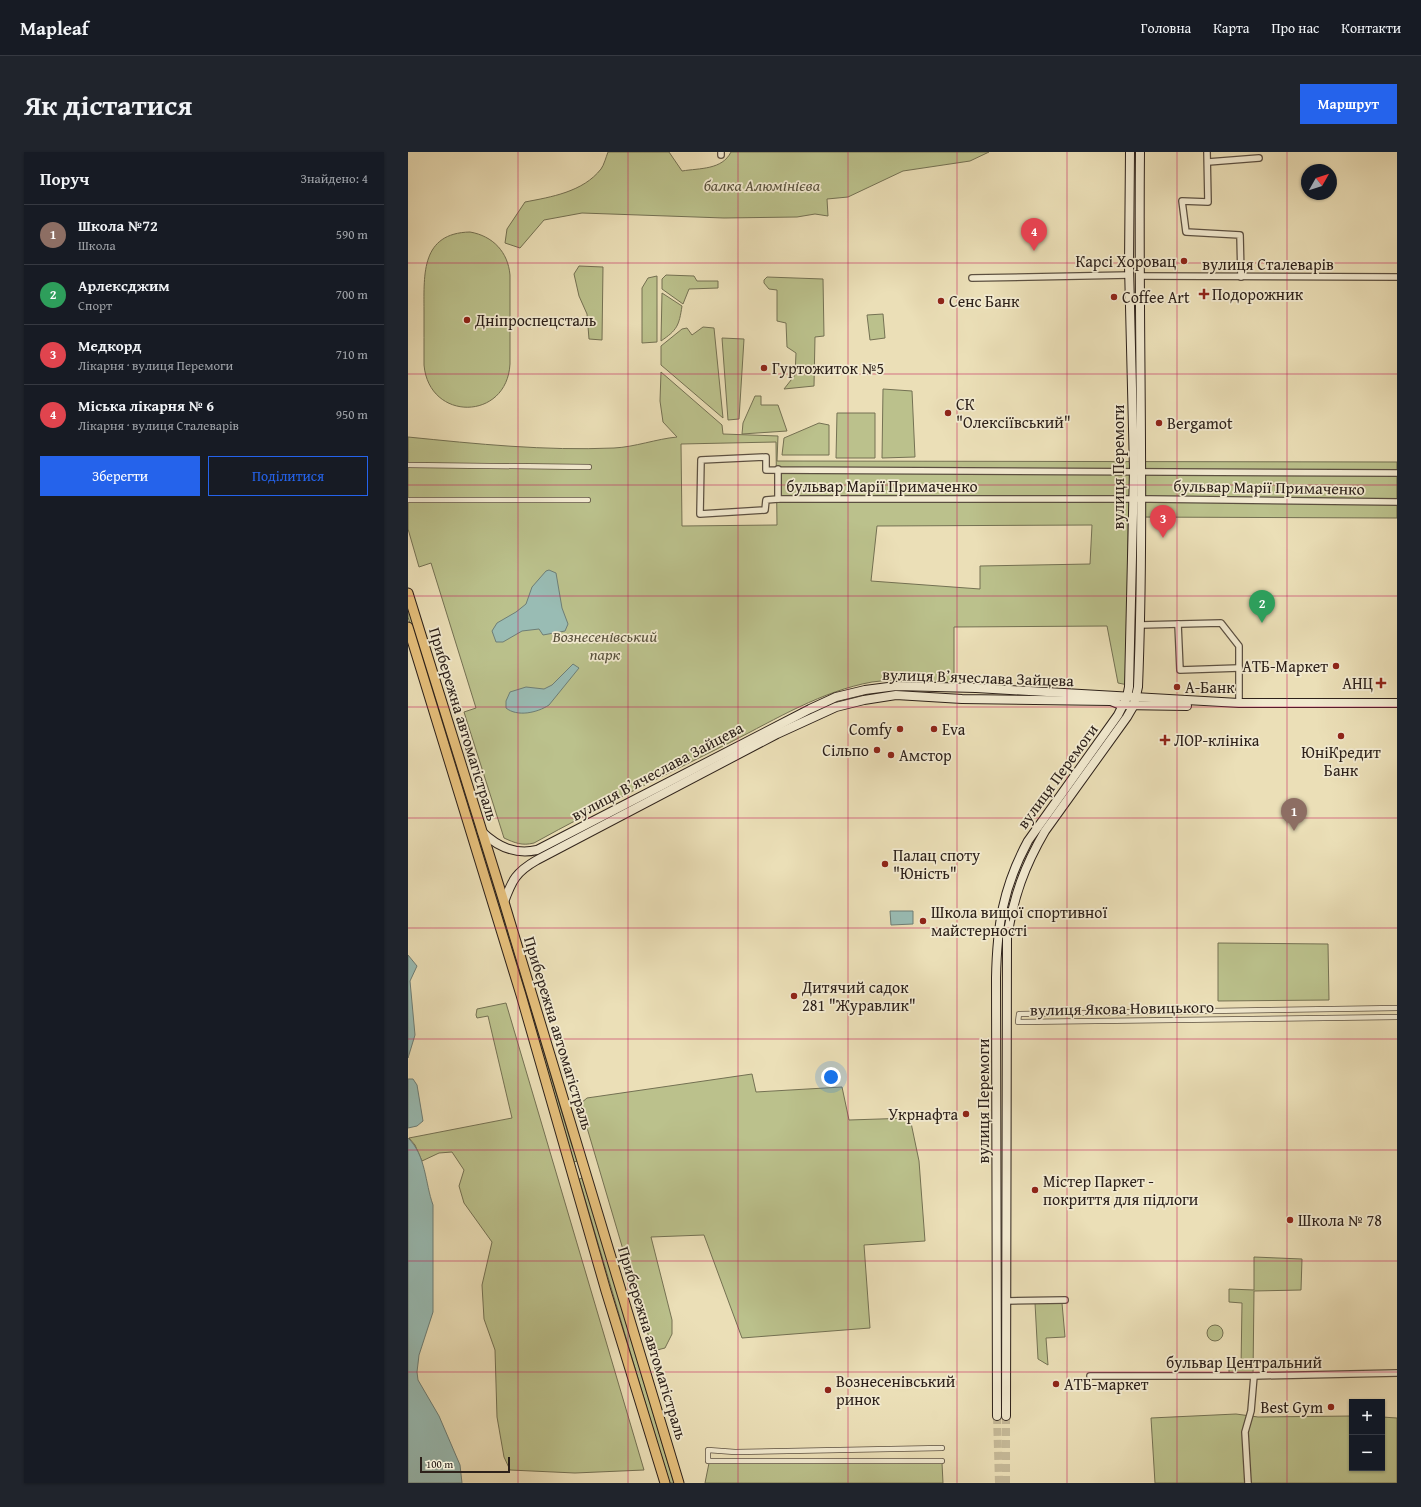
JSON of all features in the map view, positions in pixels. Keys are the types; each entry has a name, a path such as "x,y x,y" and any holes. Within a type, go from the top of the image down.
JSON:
{"main road":[{"name":"вулиця Перемоги","path":"1130,152 1130,275 1138,471"},
{"name":"вулиця Перемоги","path":"1137,499 1130,701 1127,717 1045,831 1030,860 1017,891 1007,937 1005,963 1006,1301 1002,1416 996,978 997,938 1002,905 1016,862 1028,841 1130,701 1138,688 1140,625 1137,486 1140,152"},
{"name":"Прибережна автомагістраль","path":"408,593 504,902 555,1075 588,1177 679,1483"},
{"name":"Прибережна автомагістраль","path":"408,627 518,987 606,1290 665,1483"},
{"name":"вулиця Вʼячеслава Зайцева","path":"482,832 503,848 526,852 537,850 803,712 836,697 865,690 896,686 976,688 1130,701 1397,707"},
{"name":"вулиця Вʼячеслава Зайцева","path":"504,902 512,881 522,869 536,860 784,731 836,707 864,700 896,695 962,700 1047,699 1111,702 1397,703"},
{"path":"1007,887 1010,893 1017,891"},
{"path":"1002,905 1007,904 1012,909"},
{"path":"571,1168 575,1172 580,1170 583,1161"},
{"path":"575,1179 576,1175 588,1177"}],"street":[{"path":"1207,152 1208,202 1182,200 1186,232 1240,235 1241,277"},
{"path":"1208,162 1258,158"},
{"path":"972,278 1130,275"},
{"name":"вулиця Сталеварів","path":"1139,276 1397,277"},
{"path":"778,469 766,470 766,457 701,460 700,514 765,510 766,500 778,499"},
{"path":"408,465 589,467"},
{"name":"бульвар Марії Примаченко","path":"1397,473 778,469 778,499 1137,499 1397,502"},
{"path":"408,500 588,500"},
{"path":"1178,624 1180,670 1239,668"},
{"path":"1140,625 1220,624 1239,646 1239,703"},
{"name":"вулиця Якова Новицького","path":"1397,1008 1019,1014 1018,1022 1397,1017"},
{"path":"1006,1301 1065,1300"},
{"name":"бульвар Центральний","path":"1090,1376 1254,1376 1397,1373"},
{"path":"1248,1483 1245,1432 1251,1412 1254,1376"},
{"path":"942,1448 735,1452 708,1450 708,1461 942,1461"}],"green space":[{"name":"балка Алюмінієва","path":"608,152 669,152 682,171 716,165 727,158 731,152 989,152 970,161 903,171 848,197 827,199 828,216 815,214 797,217 724,218 582,213 544,220 520,248 505,243 507,229 525,202 566,192 585,183 594,177 601,169"},
{"name":"Дніпроспецсталь","path":"470,232 486,237 498,246 503,252 509,267 510,364 506,383 496,396 483,404 468,407 453,405 439,397 429,384 424,365 424,283 429,258 434,248 442,240 454,234"},
{"path":"579,266 603,267 602,340 589,339 587,314 579,296 574,274"},
{"path":"666,275 694,276 697,281 718,281 718,288 689,289 683,304 662,289 662,279"},
{"path":"657,276 657,342 642,343 642,288 648,278"},
{"path":"767,277 823,279 824,336 815,337 814,386 784,389 795,375 796,353 787,347 786,323 777,321 777,290 769,289 764,283 764,280"},
{"path":"662,293 682,306 680,318 676,327 671,334 661,341"},
{"path":"883,314 885,338 870,340 867,315"},
{"path":"703,327 714,328 723,418 661,365 661,346 682,329 687,328 692,335"},
{"path":"722,338 744,339 739,419 728,420"},
{"name":"Вознесенівський парк","path":"661,372 722,425 723,434 778,436 777,461 1397,462 1397,518 1128,517 1128,685 1118,683 1107,626 954,627 954,683 903,680 882,681 853,686 835,692 782,715 534,843 515,843 504,838 464,712 476,708 431,563 419,567 408,529 408,437 562,449 614,448 638,445 661,439 677,437 663,422 660,401","holes":["776,442 777,525 682,526 681,444","1092,525 1090,564 980,566 980,589 871,581 877,526"]},
{"path":"883,389 912,391 915,457 882,458"},
{"path":"755,396 761,396 761,405 778,405 787,431 742,434 743,423"},
{"path":"837,413 875,413 875,458 836,458"},
{"path":"819,423 829,425 829,455 782,455 784,438"},
{"path":"408,604 572,1146 578,1161 573,1162 408,617"},
{"path":"1218,943 1328,944 1329,1000 1218,1001"},
{"path":"506,1003 644,1470 575,1473 510,1470 504,1457 497,1417 495,1350 484,1319 482,1285 492,1242 464,1203 459,1186 464,1170 452,1152 439,1153 422,1161 415,1145 409,1138 512,1118 488,1016 477,1018 476,1015 477,1009"},
{"path":"752,1074 756,1092 842,1087 849,1120 910,1118 919,1161 925,1241 864,1245 870,1328 742,1338 704,1235 651,1237 672,1320 672,1334 665,1348 653,1351 580,1104 587,1098"},
{"path":"583,1178 674,1483 669,1483 579,1179"},
{"path":"1254,1257 1302,1259 1301,1290 1254,1291 1253,1376 1229,1375 1229,1368 1241,1368 1242,1303 1229,1302 1229,1289 1254,1290"},
{"path":"1035,1303 1062,1303 1065,1337 1046,1338 1048,1365 1038,1359"},
{"path":"1215,1325 1221,1327 1223,1333 1221,1339 1215,1341 1209,1339 1207,1333 1209,1327"},
{"path":"1236,1414 1258,1417 1349,1416 1349,1471 1385,1471 1385,1417 1397,1418 1397,1483 1155,1483 1151,1418"},
{"path":"709,1463 942,1463 943,1483 705,1483"}],"water":[{"path":"549,570 556,573 562,608 568,624 565,631 543,635 539,629 522,631 503,642 496,642 492,631 497,623 516,612 526,604 532,587 546,571"},
{"path":"573,664 579,668 549,705 539,710 527,713 511,711 506,708 506,701 510,692 526,687 544,689 552,685"},
{"path":"890,911 913,911 913,924 891,925"},
{"path":"408,955 417,966 410,981 415,1035 408,1058"},
{"path":"408,1079 413,1079 417,1085 423,1121 417,1126 408,1128"},
{"path":"408,1138 414,1145 422,1161 433,1205 433,1312 419,1355 417,1372 418,1380 439,1416 460,1465 462,1483 408,1483"}],"tunnel":[{"path":"997,1416 999,1483"},
{"path":"1006,1416 1006,1483"}],"place":[{"name":"Мiська лiкарня № 6","path":"1034,251"},
{"name":"Карсі Хоровац","path":"1184,261"},
{"name":"Подорожник","path":"1204,294"},
{"name":"Coffee Art","path":"1114,297"},
{"name":"Сенс Банк","path":"941,301"},
{"name":"Дніпроспецсталь","path":"467,320"},
{"name":"Гуртожиток №5","path":"764,368"},
{"name":"СК \"Олексіївський\"","path":"948,413"},
{"name":"Bergamot","path":"1159,423"},
{"name":"Медкорд","path":"1163,538"},
{"name":"Арлексджим","path":"1262,623"},
{"name":"АТБ-Маркет","path":"1336,666"},
{"name":"АНЦ","path":"1381,683"},
{"name":"А-Банк","path":"1177,687"},
{"name":"Comfy","path":"900,729"},
{"name":"Eva","path":"934,729"},
{"name":"ЮніКредит Банк","path":"1341,736"},
{"name":"ЛОР-клініка","path":"1165,740"},
{"name":"Сільпо","path":"877,750"},
{"name":"Амстор","path":"891,755"},
{"name":"Школа №72","path":"1294,831"},
{"name":"Палац споту \"Юність\"","path":"885,864"},
{"name":"Школа вищої спортивної майстерності","path":"923,921"},
{"name":"Дитячий садок 281 \"Журавлик\"","path":"794,996"},
{"name":"Укрнафта","path":"966,1114"},
{"name":"Містер Паркет - покриття для підлоги","path":"1035,1190"},
{"name":"Школа № 78","path":"1290,1220"},
{"name":"АТБ-маркет","path":"1056,1384"},
{"name":"Вознесенівський ринок","path":"828,1390"},
{"name":"Best Gym","path":"1331,1407"}]}
